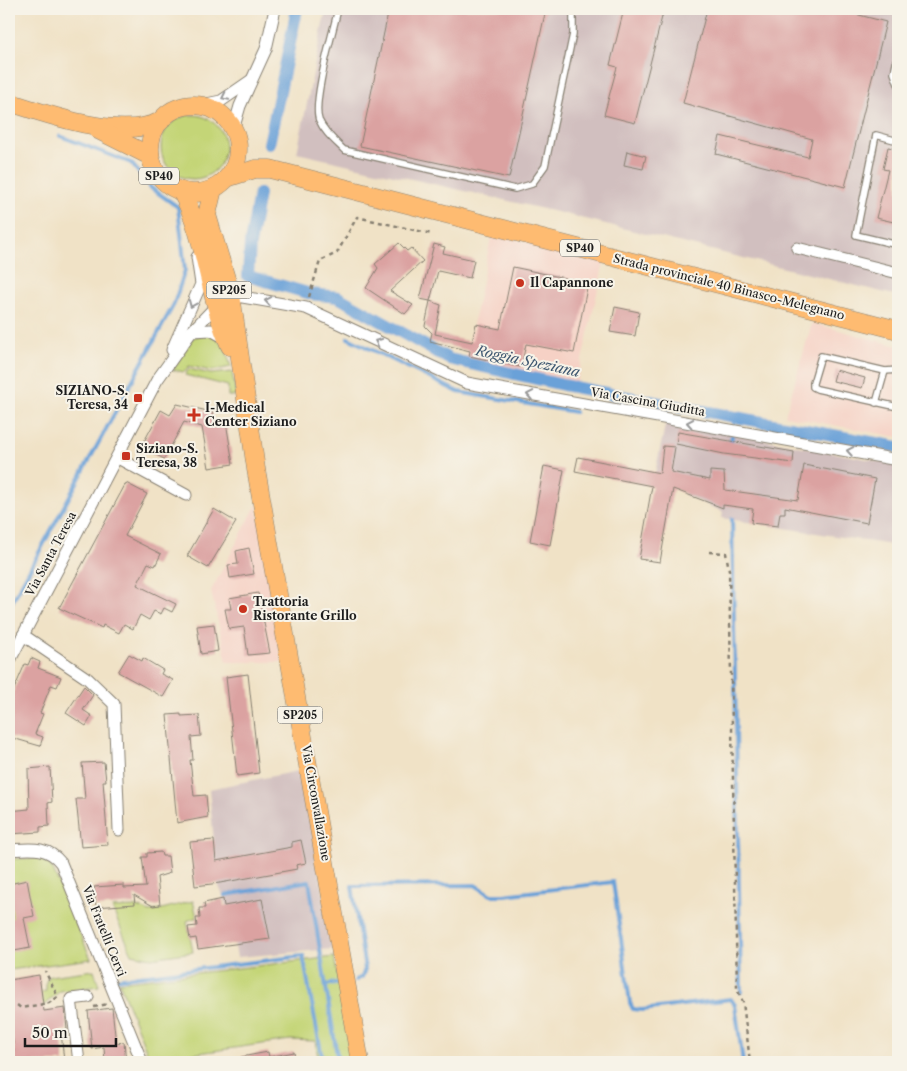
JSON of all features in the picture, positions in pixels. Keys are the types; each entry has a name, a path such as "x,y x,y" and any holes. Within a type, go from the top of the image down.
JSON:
{"main road":[{"name":"SP40","path":"9,102 84,123 137,129 160,121 170,112 183,107 196,106"},
{"name":"Strada provinciale 40 Binasco-Melegnano","path":"196,106 218,113 249,156 270,168 896,332"},
{"name":"SP40","path":"160,121 152,138 150,156 161,178 170,186 181,191 192,193 213,189"},
{"name":"SP40","path":"84,123 150,156"},
{"path":"227,178 234,168 235,137"},
{"name":"Strada provinciale 40 Binasco-Melegnano","path":"213,189 227,178 255,169 270,168"},
{"name":"SP205","path":"213,189 201,218 216,306 227,339 240,367"},
{"name":"SP205","path":"181,191 192,210 201,218 231,295 240,367"},
{"name":"Via Circonvallazione","path":"240,367 360,1062"}],"street":[{"path":"235,137 251,80 266,49 275,9"},
{"path":"196,106 221,101 251,80"},
{"path":"163,370 200,284 193,233 201,218"},
{"path":"797,248 898,273"},
{"name":"Via Cascina Giuditta","path":"231,295 306,308 467,383 898,460"},
{"path":"163,370 192,331 216,306"},
{"path":"192,331 211,330 227,339"},
{"name":"Via Santa Teresa","path":"9,662 163,370"},
{"path":"118,458 186,494"},
{"path":"23,635 88,679 114,704 119,830"},
{"name":"Via Fratelli Cervi","path":"9,850 44,850 53,854 61,863 142,1062"},
{"path":"79,1062 71,999 88,997"}],"lane":[{"path":"338,9 317,102 319,120 329,136 344,150 514,189 532,184 545,166 573,34 574,9"},
{"path":"898,54 894,73 898,84"},
{"path":"898,140 876,135 856,235 898,245"},
{"path":"898,370 884,371 825,356 819,359 813,387 898,407"},
{"path":"876,403 884,371"}],"path":[{"path":"308,300 320,261 337,253 357,217 432,234"},
{"path":"709,552 726,553 729,570 737,989 743,1002 750,1062"},
{"path":"17,1005 21,1008 49,1003 58,996 51,987 45,971"},
{"path":"99,1006 108,1004"}],"shaded area":[{"path":"326,9 898,9 898,296 561,213 297,153"},
{"path":"492,233 604,262 577,382 466,358"},
{"path":"812,323 898,346 898,437 785,416"},
{"path":"666,421 898,465 898,546 722,518 723,512 685,495 684,485 654,478"},
{"path":"257,504 282,662 227,662 211,591"},
{"path":"303,770 333,949 237,957 226,902 218,884 209,789"}],"green space":[{"path":"193,115 211,121 219,129 225,147 219,165 211,173 193,179 175,173 167,165 161,147 167,129 175,121"},
{"path":"215,335 226,350 231,367 211,371 189,366 184,372 173,370 192,339 196,336"},
{"path":"189,369 211,374 232,372 236,396 228,396 228,386 185,375"},
{"path":"39,858 50,865 53,870 91,959 9,970 9,859"},
{"path":"193,901 197,917 187,921 193,952 151,958 132,954 112,908 137,907 150,912"},
{"path":"334,957 352,1062 319,1062 315,1041 290,1040 150,1060 119,982"},
{"path":"94,970 99,986 60,991 43,1006 9,1013 9,998 46,991 46,981 50,976"}],"building":[{"path":"389,9 546,9 509,178 360,146"},
{"path":"624,9 664,9 635,123 604,115 617,67 610,65"},
{"path":"707,9 836,9 886,22 845,187 716,154 720,136 808,157 812,139 683,103"},
{"path":"888,147 898,149 898,223 876,218 888,170 883,169"},
{"path":"627,151 646,156 643,169 624,165"},
{"path":"399,243 407,251 411,248 423,261 390,291 413,305 405,314 366,288 378,268 375,264"},
{"path":"434,244 445,247 443,253 474,260 470,278 438,271 430,301 420,299"},
{"path":"513,267 588,283 574,353 526,344 521,367 469,356 470,351 430,341 432,333 425,326 430,301 441,305 435,334 472,342 476,324 500,329"},
{"path":"615,307 639,312 635,336 610,332"},
{"path":"836,370 865,378 862,388 833,381"},
{"path":"177,404 212,412 214,425 226,422 233,464 209,468 202,427 184,422 164,459 141,447 161,410 170,415"},
{"path":"678,432 794,452 793,463 724,454 676,444"},
{"path":"663,446 675,447 671,472 710,480 710,471 724,472 725,490 798,500 804,465 875,479 867,523 785,507 785,513 780,513 778,526 751,523 753,509 723,505 723,508 673,489 660,562 639,559 652,486 575,471 578,457 660,473"},
{"path":"544,466 564,470 550,545 530,541"},
{"path":"126,483 147,494 125,536 161,554 155,566 148,563 137,585 176,604 172,612 164,608 161,614 154,611 149,620 140,615 133,629 124,624 119,633 103,625 102,628 59,608"},
{"path":"214,509 236,522 208,568 187,556"},
{"path":"249,548 254,574 230,578 228,565 238,564 236,551"},
{"path":"258,593 270,653 248,655 244,627 229,629 225,609 231,609 229,598"},
{"path":"214,624 218,651 201,654 197,626"},
{"path":"129,654 142,661 143,658 163,670 161,674 173,680 163,697 118,672"},
{"path":"31,658 40,662 38,668 61,677 57,687 51,685 40,713 43,714 35,734 43,737 40,746 9,737 9,701 25,664 28,665"},
{"path":"248,674 259,773 237,776 226,677"},
{"path":"84,686 93,695 83,710 92,716 86,726 66,713"},
{"path":"181,714 181,716 199,715 201,736 191,737 193,760 190,760 194,796 206,795 208,817 177,823 167,715"},
{"path":"104,762 106,781 103,781 108,845 81,847 76,799 85,799 82,763"},
{"path":"50,767 52,802 48,803 49,826 40,827 40,832 9,834 9,811 29,809 28,769"},
{"path":"214,840 216,861 292,847 292,842 301,840 306,863 296,865 297,869 195,886 190,842"},
{"path":"161,852 162,856 168,856 170,873 157,877 160,905 153,906 134,895 135,904 96,907 94,887 124,885 124,888 146,887 142,857 147,857 147,853"},
{"path":"27,880 34,916 24,918 30,948 9,952 9,918 13,918 9,884"},
{"path":"223,899 224,906 262,899 270,939 198,949 196,938 190,939 188,927 197,926 196,918 200,918 199,908 205,908 204,903"},
{"path":"39,975 44,1011 65,1008 67,1030 61,1031 64,1062 15,1062 12,1033 9,1033 9,980"},
{"path":"112,1008 116,1043 124,1042 126,1062 105,1062 104,1047 92,1049 88,1011"},
{"path":"268,1052 269,1057 294,1052 296,1062 241,1062 241,1057"}],"waterway":[{"name":"Roggia Speziana","path":"269,144 297,9"},
{"path":"9,602 11,604 174,304 185,270 178,207 151,188 131,163 60,136"},
{"name":"Roggia Speziana","path":"259,194 250,244 248,276 311,294 338,297 449,359 563,385 898,447"},
{"path":"348,338 458,392 575,412"},
{"name":"Roggia Speziana","path":"734,423 735,416"},
{"path":"731,441 732,436"},
{"path":"732,519 741,992"},
{"path":"225,895 309,881 338,1062"},
{"path":"356,980 362,977 365,969 352,886 475,885 491,895 504,895 613,882 630,1003 633,1009 642,1010 731,999 735,1005 743,1062"},
{"path":"115,979 303,956 323,1062"},
{"path":"326,985 336,983"}],"place":[{"name":"Il Capannone","path":"520,283"},
{"name":"SIZIANO-S. Teresa, 34","path":"138,398"},
{"name":"I-Medical Center Siziano","path":"194,415"},
{"name":"Siziano-S. Teresa, 38","path":"126,456"},
{"name":"Trattoria Ristorante Grillo","path":"243,609"}]}
